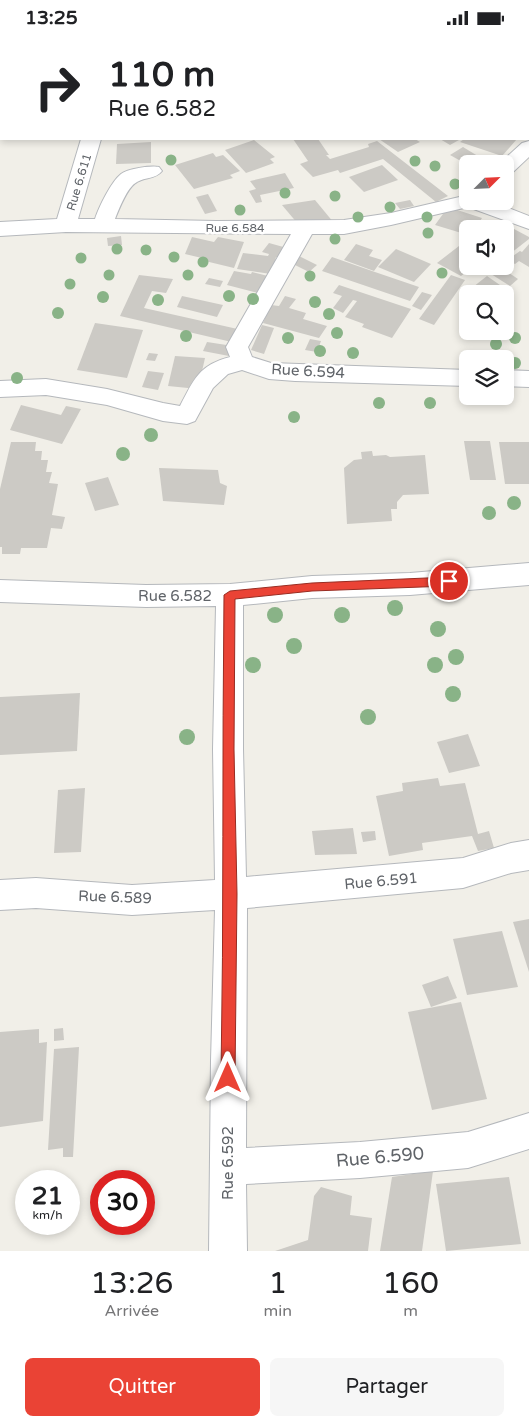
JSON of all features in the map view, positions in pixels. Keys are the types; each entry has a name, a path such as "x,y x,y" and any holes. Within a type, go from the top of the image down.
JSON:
{"street":[{"name":"Rue 6.611","path":"66,225 91,140"},
{"path":"514,161 529,147"},
{"path":"103,226 110,204 128,178 152,171"},
{"name":"Rue 6.584","path":"0,229 66,225 344,227 459,203"},
{"path":"494,210 529,223"},
{"path":"0,389 46,387 107,397 163,412 187,415 204,383 214,373 220,368 243,362 237,347 305,228"},
{"name":"Rue 6.594","path":"243,362 270,371 295,373 459,378"},
{"path":"514,378 529,379"},
{"name":"Rue 6.582","path":"0,591 146,596 230,595 312,587 410,584 529,574"},
{"name":"Rue 6.592","path":"228,1251 228,1061 231,894 228,749 230,595"},
{"name":"Rue 6.591","path":"231,894 463,873 511,858 529,855"},
{"name":"Rue 6.589","path":"0,895 36,893 132,900 231,894"},
{"name":"Rue 6.590","path":"229,1167 360,1160 468,1150 529,1131"}],"building":[{"path":"254,140 275,157 270,159 274,163 246,173 225,150"},
{"path":"294,140 319,140 330,159 369,147 368,144 377,141 448,196 436,202 383,159 340,173 338,170 313,177 300,164 308,161"},
{"path":"380,140 417,140 420,142 398,152"},
{"path":"442,140 459,140 450,145"},
{"path":"463,140 516,140 503,155 460,142"},
{"path":"151,142 151,163 116,164 117,144"},
{"path":"463,147 476,155 459,155 459,160 450,155"},
{"path":"213,153 216,157 223,155 240,171 230,175 233,178 194,189 175,165"},
{"path":"382,165 398,180 364,192 349,177"},
{"path":"285,173 294,188 260,195 262,202 256,203 249,191 256,189 250,181"},
{"path":"208,194 217,211 205,214 196,197"},
{"path":"315,200 334,223 298,224 282,205"},
{"path":"410,200 414,206 400,209 395,203"},
{"path":"448,207 482,218 481,220 459,220 459,232 435,225"},
{"path":"514,229 529,237 514,251"},
{"path":"121,236 122,245 108,246 107,238"},
{"path":"192,237 214,242 218,237 244,242 234,268 185,254"},
{"path":"269,243 287,248 281,258 276,257 271,274 237,269 243,253 268,256 269,254 262,252"},
{"path":"356,244 373,250 369,256 382,260 374,271 344,260"},
{"path":"529,244 529,267 519,261 514,263 514,255 520,251 522,252"},
{"path":"459,246 459,275 437,263"},
{"path":"396,249 431,264 414,282 378,267"},
{"path":"297,255 317,265 309,272 289,262"},
{"path":"332,257 419,287 410,301 322,271"},
{"path":"234,271 251,274 252,272 268,276 258,293 227,285"},
{"path":"139,275 173,279 166,293 152,291 144,308 242,330 236,343 120,316"},
{"path":"451,275 465,280 462,285 459,285 459,289 434,325 419,319"},
{"path":"493,275 512,275 518,279 508,285"},
{"path":"487,276 500,285 476,285"},
{"path":"209,278 223,281 220,287 205,284"},
{"path":"339,285 411,309 392,338 362,327 364,324 345,317 357,301 353,300 343,313 333,308 342,296 333,293"},
{"path":"422,292 432,295 421,310 412,306"},
{"path":"182,296 223,305 217,317 177,307"},
{"path":"285,296 296,299 289,308 306,313 303,319 327,326 319,338 263,323 271,305 279,306"},
{"path":"95,323 143,330 127,378 77,370"},
{"path":"262,325 274,328 264,354 251,350"},
{"path":"310,339 321,341 317,352 305,350"},
{"path":"207,342 233,346 229,356 203,351"},
{"path":"149,353 158,354 155,361 146,360"},
{"path":"175,356 205,358 198,389 168,386"},
{"path":"148,371 164,373 158,390 142,387"},
{"path":"21,405 61,415 66,406 81,409 62,444 10,430"},
{"path":"464,441 490,441 496,480 470,480"},
{"path":"11,442 36,442 35,451 42,451 41,460 48,460 46,472 52,472 49,483 58,484 52,515 65,517 62,529 51,528 47,548 21,548 20,554 2,554 2,547 0,547 0,489"},
{"path":"499,442 529,442 529,484 505,484"},
{"path":"372,451 373,456 425,455 429,494 403,495 397,502 397,509 391,509 392,521 347,524 344,468 354,460 362,459 361,452"},
{"path":"159,468 218,470 220,483 227,486 224,505 163,501"},
{"path":"108,477 119,505 95,511 85,483"},
{"path":"80,693 77,751 0,755 0,697"},
{"path":"468,734 480,766 449,773 437,742"},
{"path":"438,778 440,786 465,783 478,834 489,831 494,848 478,851 472,836 422,843 423,850 389,856 376,796 403,791 402,783"},
{"path":"85,788 81,852 54,853 58,790"},
{"path":"353,828 357,854 315,855 312,831"},
{"path":"375,831 376,840 363,842 361,832"},
{"path":"529,919 529,972 513,922"},
{"path":"502,931 518,987 467,995 453,939"},
{"path":"448,976 457,998 431,1007 422,985"},
{"path":"461,1002 487,1099 432,1110 408,1012"},
{"path":"63,1028 64,1040 54,1041 54,1029"},
{"path":"39,1029 39,1043 47,1042 43,1121 0,1127 0,1032"},
{"path":"79,1047 73,1157 63,1157 63,1148 48,1150 54,1049"},
{"path":"433,1171 422,1251 380,1251 392,1177"},
{"path":"509,1177 521,1244 446,1251 436,1184"},
{"path":"321,1187 352,1196 350,1215 372,1218 368,1251 275,1251 308,1240 314,1196"}],"route":[{"path":"228,1078 231,894 228,749 230,595 312,587 449,581"}]}
